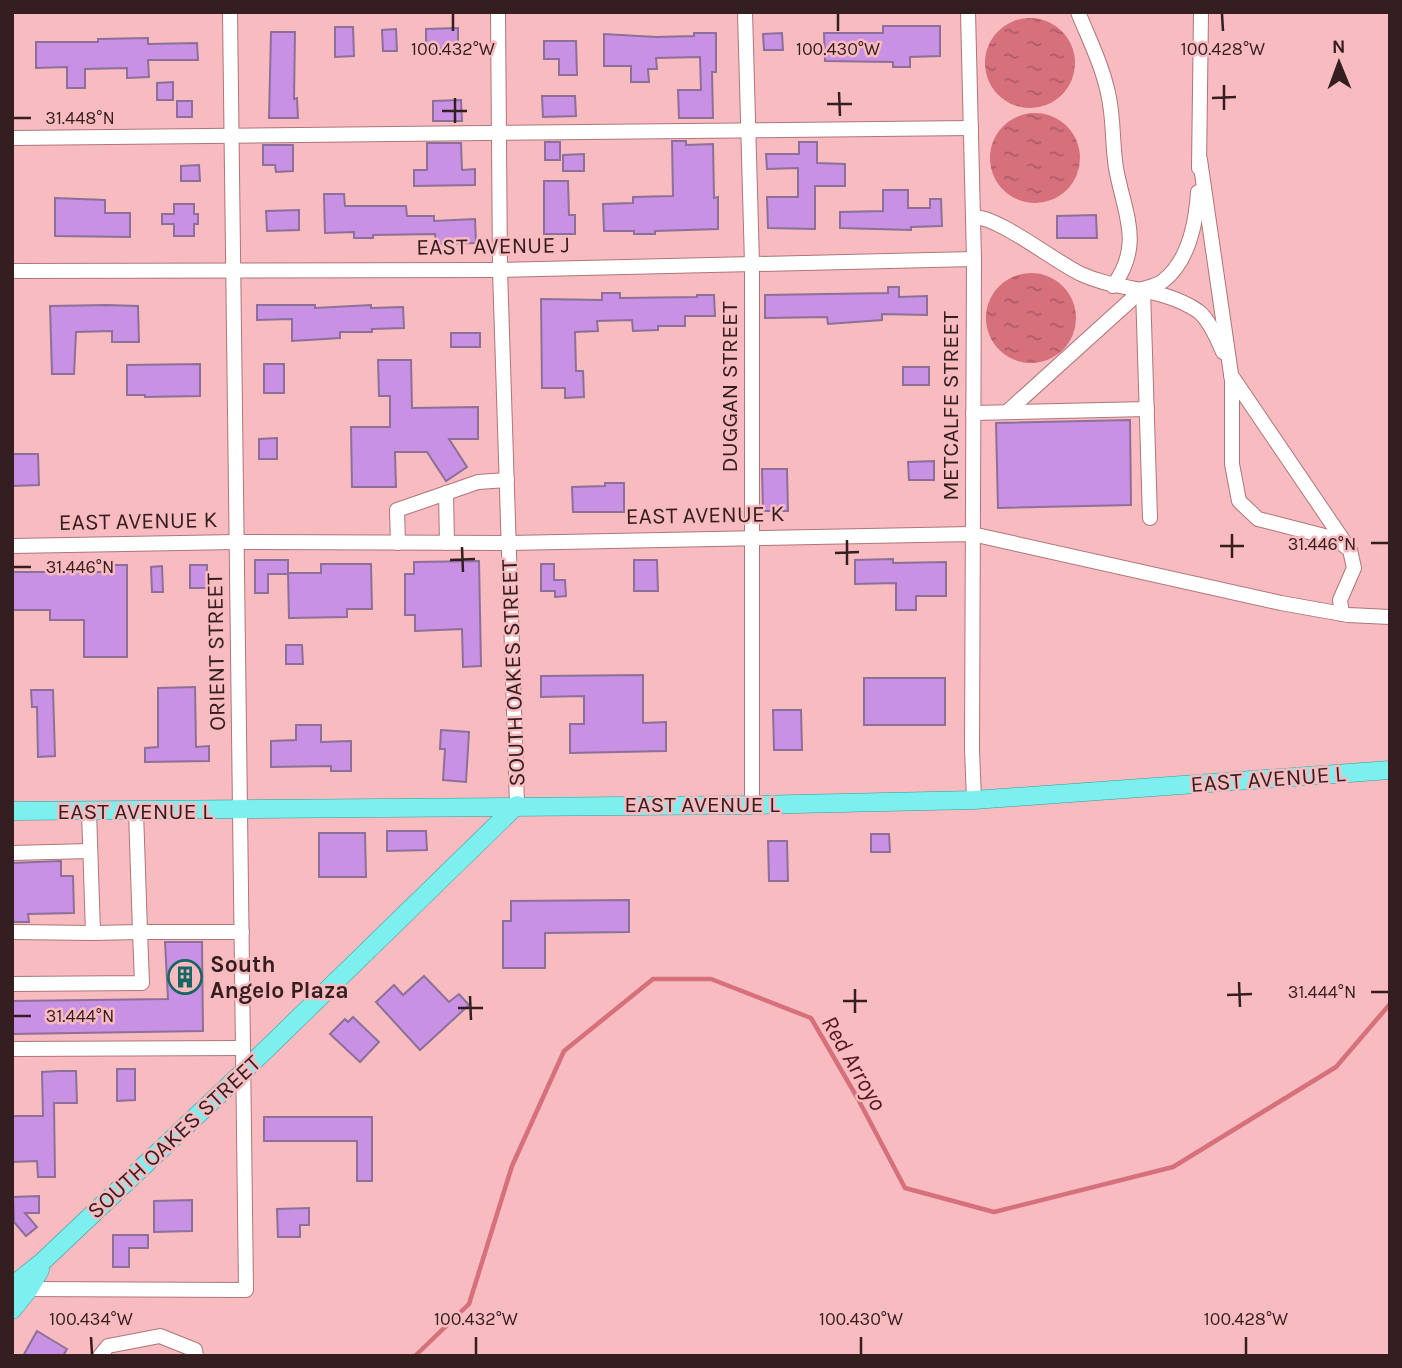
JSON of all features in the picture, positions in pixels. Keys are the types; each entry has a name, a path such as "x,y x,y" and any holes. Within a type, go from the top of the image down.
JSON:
{"main road":[{"name":"EAST AVENUE L","path":"12,811 752,805 974,800 1390,770"},
{"name":"SOUTH OAKES STREET","path":"12,1310 18,1288 47,1258 517,805"}],"street":[{"name":"ORIENT STREET","path":"18,1288 246,1290 230,12"},
{"name":"SOUTH OAKES STREET","path":"498,12 500,270 517,805"},
{"name":"DUGGAN STREET","path":"745,12 752,264 752,805"},
{"name":"METCALFE STREET","path":"968,12 974,259 974,800"},
{"path":"1078,12 1107,86 1116,168 1129,223 1129,260 1113,286"},
{"path":"1007,412 1143,289 1162,283 1184,259 1197,214 1201,12"},
{"path":"12,138 971,128"},
{"path":"1200,160 1231,375 1232,464 1239,501 1258,519 1336,539 1350,550"},
{"path":"973,218 993,221 1081,274 1113,286 1143,289 1177,299 1202,314 1220,344 1231,375 1350,550 1354,568 1340,600 1342,614"},
{"name":"EAST AVENUE J","path":"12,271 500,270 974,259"},
{"path":"1143,289 1150,518"},
{"path":"973,413 1147,408"},
{"path":"398,542 397,510 478,482 507,481"},
{"path":"446,493 447,542"},
{"name":"EAST AVENUE K","path":"12,546 237,542 509,543 972,534 1281,603 1342,614 1390,617"},
{"path":"89,811 93,933"},
{"path":"12,984 142,983 136,811"},
{"path":"12,853 90,851"},
{"path":"12,932 242,932"},
{"path":"12,1049 243,1048"},
{"path":"100,1356 108,1346 160,1336 195,1350 196,1356"}],"water":[{"path":"1030,18 1047,21 1062,31 1072,46 1075,63 1072,80 1062,95 1047,105 1030,108 1013,105 998,95 988,80 985,63 988,46 998,31 1013,21"},
{"path":"1035,113 1052,117 1067,126 1076,141 1080,158 1076,175 1067,190 1052,199 1035,203 1018,199 1003,190 994,175 990,158 994,141 1003,126 1018,117"},
{"path":"1031,273 1048,276 1063,286 1073,301 1076,318 1073,335 1063,350 1048,360 1031,363 1014,360 999,350 989,335 986,318 989,301 999,286 1014,276"}],"building":[{"path":"883,26 940,26 940,56 910,57 910,67 893,67 893,62 825,61 824,33 883,33"},
{"path":"335,27 353,27 354,56 335,57"},
{"path":"458,28 458,48 426,49 426,29"},
{"path":"396,29 397,51 383,51 382,30"},
{"path":"271,32 295,32 294,99 297,98 298,118 269,118"},
{"path":"694,33 716,33 716,72 712,72 713,118 679,118 678,90 701,90 700,57 656,58 657,69 648,69 649,82 631,82 631,66 604,66 604,34 656,37 694,36"},
{"path":"782,33 783,50 764,50 763,34"},
{"path":"148,38 148,44 197,43 198,60 148,60 149,77 127,78 127,68 85,69 85,88 67,88 67,67 36,68 36,42 98,42 98,39"},
{"path":"544,41 576,41 577,75 559,75 559,59 544,59"},
{"path":"173,82 173,100 157,100 157,83"},
{"path":"542,96 575,96 576,116 543,117"},
{"path":"461,100 462,121 433,121 433,101"},
{"path":"177,101 192,101 192,117 177,117"},
{"path":"672,141 686,141 686,145 713,144 714,198 718,197 718,229 655,231 655,234 604,231 603,204 633,203 633,197 673,196"},
{"path":"545,142 560,142 560,160 545,160"},
{"path":"799,142 817,142 817,163 845,164 845,186 815,186 815,229 768,228 767,197 798,197 798,168 767,169 766,154 799,154"},
{"path":"427,143 461,143 462,170 475,169 475,185 414,186 414,170 427,170"},
{"path":"263,145 293,145 293,171 276,172 275,165 263,165"},
{"path":"584,154 584,171 563,171 563,155"},
{"path":"199,165 200,181 181,181 181,166"},
{"path":"544,181 568,181 569,215 575,215 575,234 544,234"},
{"path":"883,190 908,190 908,208 930,208 930,199 941,199 942,226 911,227 911,230 840,228 840,212 883,211"},
{"path":"324,194 344,194 345,206 406,206 407,216 434,216 434,221 475,219 476,243 436,244 435,234 354,238 354,232 325,233"},
{"path":"55,198 105,200 105,213 130,213 130,237 55,236"},
{"path":"174,204 194,204 198,224 194,224 194,236 174,236 174,224 162,224 162,214 174,214"},
{"path":"299,210 299,230 267,231 266,211"},
{"path":"1096,215 1097,238 1057,238 1057,216"},
{"path":"888,287 899,287 899,297 927,296 927,315 882,314 882,320 828,324 827,317 765,318 765,295 888,293"},
{"path":"602,293 620,293 620,298 714,295 715,316 685,316 685,326 658,326 658,330 633,331 632,320 597,321 598,331 575,332 576,371 583,371 584,397 565,398 565,388 542,388 541,299 602,300"},
{"path":"257,305 315,305 315,308 371,305 371,308 403,307 404,328 340,332 340,338 292,341 292,319 257,320"},
{"path":"50,306 138,306 139,342 112,342 112,331 76,332 74,374 52,374"},
{"path":"451,333 480,333 480,347 451,347"},
{"path":"378,360 411,360 412,408 478,407 478,439 449,439 467,467 446,481 427,452 395,452 396,487 352,487 351,427 390,427 390,396 379,396"},
{"path":"200,364 200,396 127,395 127,365"},
{"path":"264,364 284,364 284,393 264,393"},
{"path":"903,367 929,367 929,385 903,385"},
{"path":"1130,420 1131,505 998,508 996,423"},
{"path":"277,438 277,459 259,459 259,439"},
{"path":"12,454 38,454 39,485 12,486"},
{"path":"934,461 934,480 909,480 908,462"},
{"path":"762,469 787,469 788,511 763,511"},
{"path":"605,483 624,483 624,512 573,512 572,487 605,486"},
{"path":"893,559 893,563 946,562 946,596 916,596 916,610 896,610 896,583 855,584 855,560"},
{"path":"255,560 288,560 288,574 268,574 268,593 255,593"},
{"path":"634,560 657,560 658,591 634,591"},
{"path":"479,561 481,666 463,667 462,629 415,631 415,615 405,615 405,574 414,574 414,562"},
{"path":"321,564 371,564 372,609 347,609 347,617 289,618 288,573 321,573"},
{"path":"541,564 554,564 554,580 565,580 566,596 555,597 555,591 541,591"},
{"path":"112,565 127,565 127,657 84,657 84,620 50,620 50,610 12,610 12,572 112,572"},
{"path":"190,565 207,565 207,588 190,588"},
{"path":"162,566 163,592 152,592 151,567"},
{"path":"286,645 302,645 303,664 286,664"},
{"path":"643,675 643,723 666,722 666,751 570,753 570,724 584,724 584,696 541,697 541,676"},
{"path":"864,678 945,678 945,725 864,725"},
{"path":"195,687 196,747 209,746 209,761 145,762 145,748 158,747 158,688"},
{"path":"31,690 53,690 55,756 38,757 37,707 32,707"},
{"path":"773,710 801,710 802,750 774,750"},
{"path":"296,725 321,725 321,742 351,741 351,771 331,771 331,766 271,767 271,741 296,740"},
{"path":"441,730 469,732 466,782 443,780 445,749 440,749"},
{"path":"387,831 426,831 427,850 387,851"},
{"path":"319,833 365,833 366,877 319,877"},
{"path":"871,834 889,834 890,852 871,852"},
{"path":"768,841 787,841 788,881 769,881"},
{"path":"61,861 61,876 73,876 74,913 28,914 29,922 13,922 12,863"},
{"path":"629,900 629,932 545,933 545,968 503,968 503,921 511,921 511,901"},
{"name":"South Angelo Plaza","path":"165,942 202,942 203,1031 12,1034 12,1001 168,999"},
{"path":"424,976 449,1002 459,994 469,1005 420,1050 376,1002 394,985 403,995"},
{"path":"353,1017 379,1042 360,1062 330,1034 345,1019 348,1022"},
{"path":"117,1069 135,1069 135,1100 117,1101"},
{"path":"76,1071 77,1103 54,1103 55,1177 38,1177 37,1161 12,1162 12,1116 43,1116 42,1072"},
{"path":"264,1117 372,1117 372,1181 357,1181 357,1141 264,1141"},
{"path":"39,1196 39,1213 25,1213 37,1227 26,1236 14,1222 13,1197"},
{"path":"192,1200 192,1231 154,1232 154,1201"},
{"path":"309,1208 309,1225 300,1225 300,1237 278,1237 277,1209"},
{"path":"113,1235 148,1235 148,1248 129,1248 129,1267 113,1267"},
{"path":"37,1331 67,1349 63,1356 23,1356"}],"waterway":[{"name":"Red Arroyo","path":"415,1356 469,1304 512,1166 564,1051 653,979 711,979 811,1018 905,1188 994,1212 1173,1167 1336,1067 1390,1004"}],"place":[{"name":"South Angelo Plaza","path":"185,977"}]}
